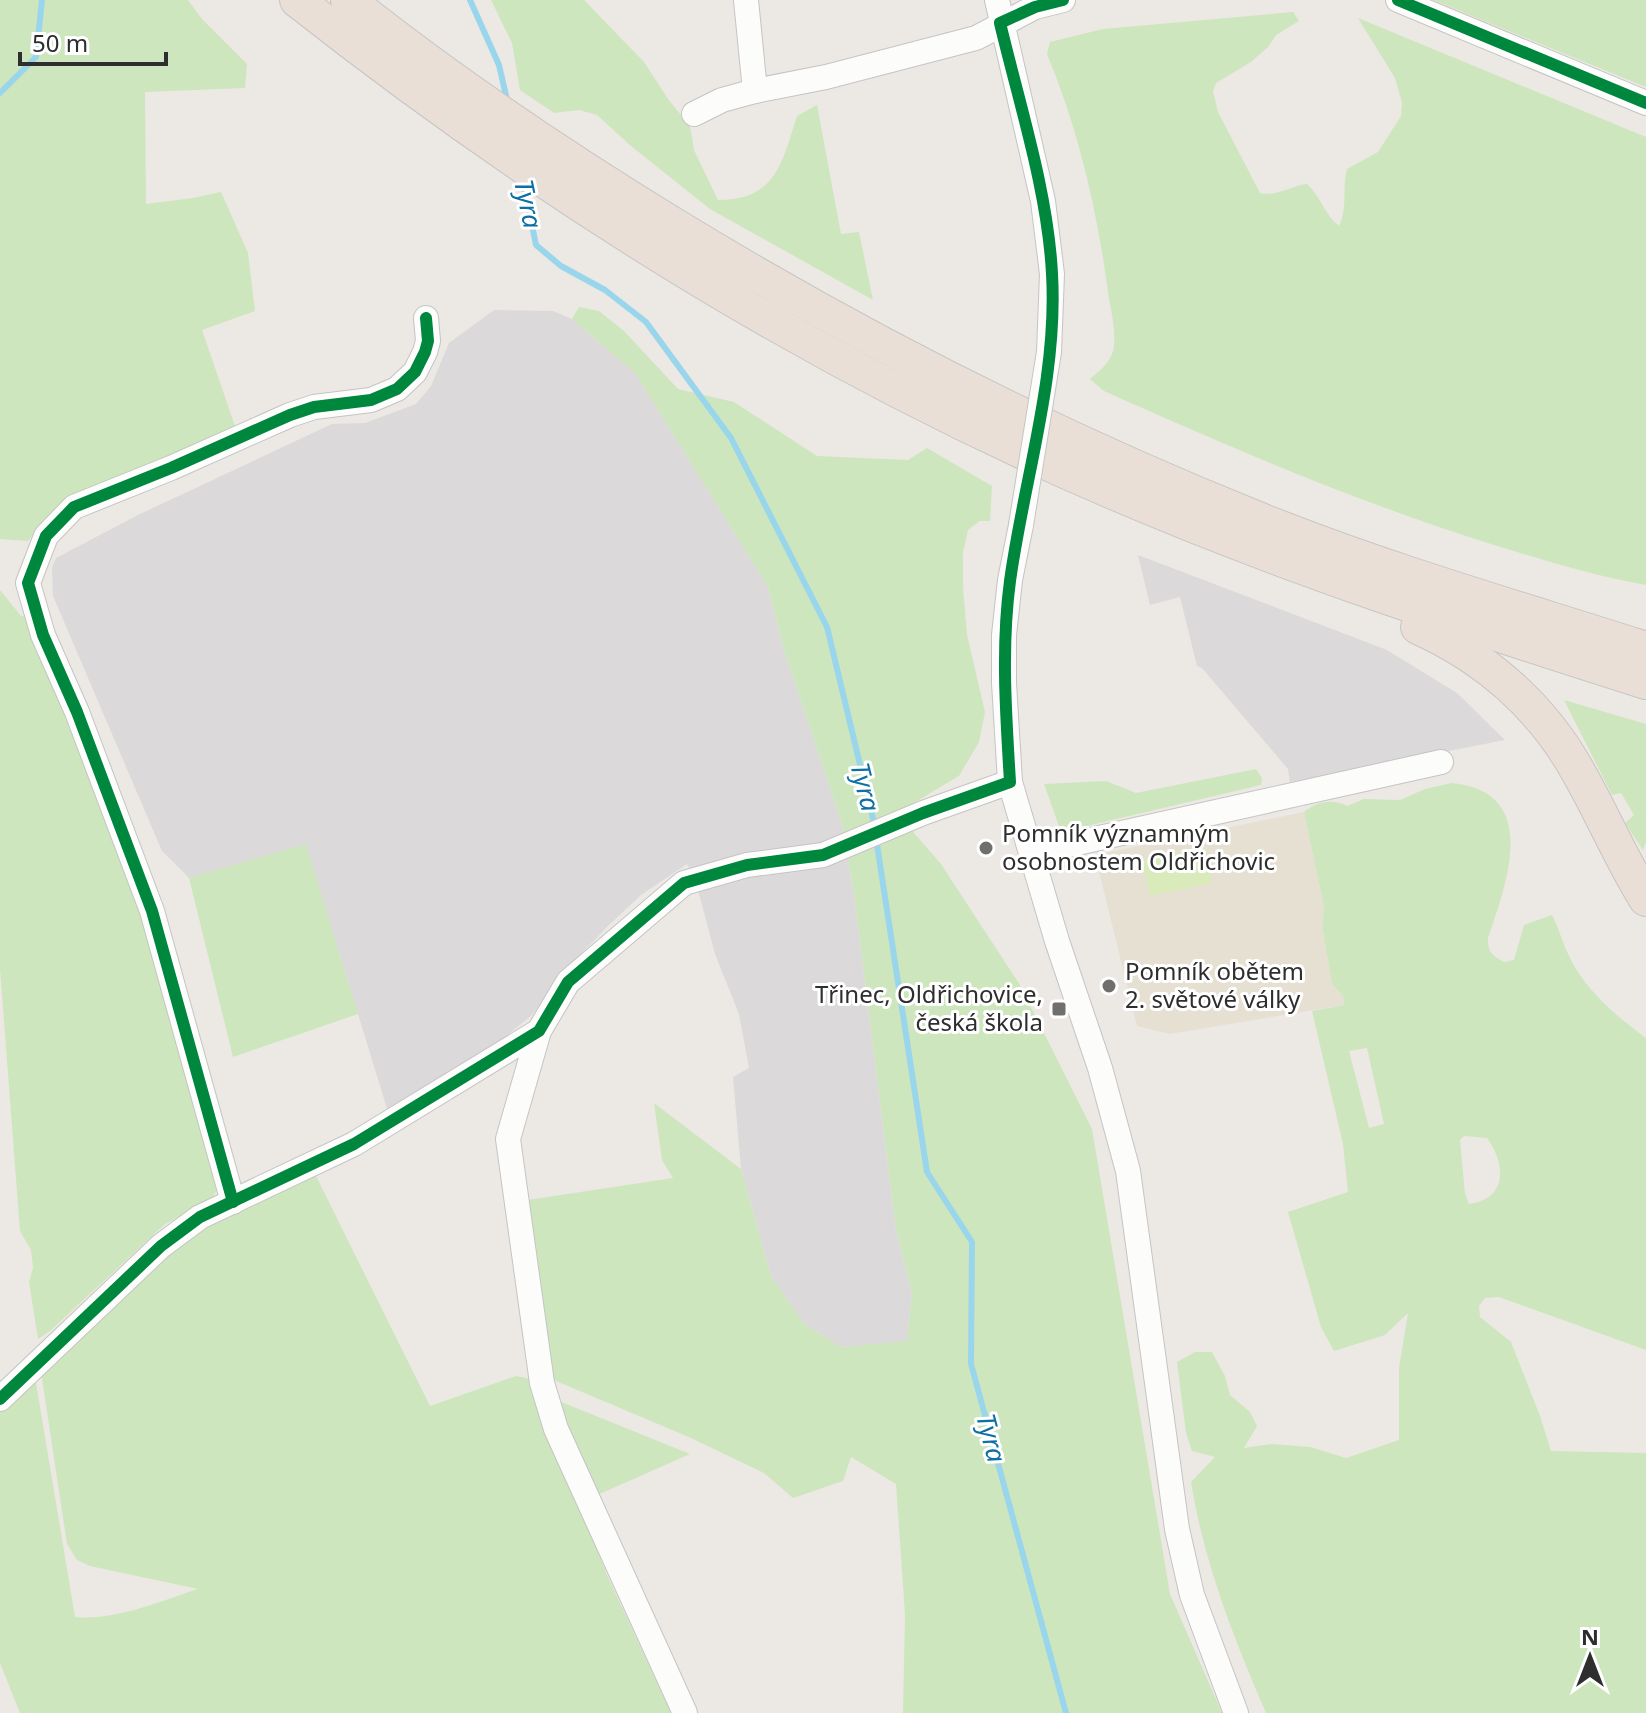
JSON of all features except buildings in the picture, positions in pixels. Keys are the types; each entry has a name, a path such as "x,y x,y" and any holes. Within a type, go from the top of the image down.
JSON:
{"highway":[{"path":"297,0 407,84 563,193 697,279 832,355 969,425 1111,492 1259,552 1411,608 1646,682"},
{"path":"348,0 548,145 702,242 846,326 980,395 1121,463 1267,523 1414,575 1646,649"},
{"path":"1259,552 1321,592 1434,634 1500,676 1534,710 1563,747 1646,899"},
{"path":"1414,575 1489,583 1569,609 1646,625"}],"street":[{"path":"746,0 755,91"},
{"path":"694,114 722,100 755,91 826,77 976,38 998,12 1063,0"},
{"path":"1398,0 1646,103"},
{"path":"998,12 1043,201 1052,274 1049,352 1010,580 1004,635 1010,782 1057,941 1100,1068 1128,1171 1177,1529 1192,1595 1236,1713"},
{"path":"233,1202 152,911 77,712 43,635 28,583 46,536 74,507 290,415 314,407 371,400 397,389 415,372 425,352 428,341 426,318"},
{"path":"1032,853 1441,762"},
{"path":"685,1713 556,1429 542,1383 508,1139 539,1031 568,982 684,883 747,865 823,855 1010,782"},
{"path":"0,1399 161,1246 200,1217 354,1144 539,1031"}],"shaded area":[{"path":"494,310 553,311 572,319 635,373 768,587 783,647 841,821 854,893 896,1230 912,1294 907,1342 841,1347 804,1324 771,1276 741,1169 733,1077 749,1068 739,1014 715,954 698,890 687,864 641,895 608,926 574,961 532,1015 500,1041 389,1115 306,845 189,878 162,851 53,596 52,568 56,558 140,514 332,424 365,423 416,404 431,386 449,343"},
{"path":"1138,555 1387,650 1457,693 1505,740 1290,782 1288,769 1202,668 1197,666 1180,597 1150,605"},
{"path":"1304,812 1324,907 1322,926 1332,984 1343,996 1344,1005 1170,1034 1137,1026 1095,855"}],"green space":[{"path":"0,0 188,0 202,19 247,64 245,88 145,92 146,204 221,192 248,253 255,311 202,330 236,429 71,499 51,512 28,541 0,539"},
{"path":"491,0 584,0 644,62 690,126 694,150 718,200 737,198 765,186 781,163 797,116 817,105 841,234 859,232 873,300 710,209 597,115 579,110 554,113 520,90 512,43"},
{"path":"1433,0 1646,0 1646,87"},
{"path":"1293,12 1299,21 1276,35 1251,62 1216,83 1213,91 1218,112 1260,193 1272,194 1307,184 1339,226 1347,169 1378,152 1401,116 1402,103 1395,78 1358,18 1646,137 1646,585 1550,562 1394,511 1200,433 1104,391 1090,379 1109,360 1114,345 1113,323 1091,197 1077,139 1047,54 1050,42 1103,29"},
{"path":"579,307 599,311 624,331 678,389 734,402 817,456 908,460 927,448 992,486 990,521 980,521 968,530 963,553 967,635 985,712 979,742 959,776 905,808 914,833 941,864 1020,985 1092,1129 1170,1594 1222,1713 903,1713 905,1614 896,1484 851,1457 843,1481 793,1498 764,1473 691,1438 549,1378 521,1201 673,1178 662,1160 654,1103 741,1169 771,1276 804,1324 841,1347 907,1341 912,1294 896,1230 854,893 841,821 783,647 768,587 635,373 572,319"},
{"path":"0,590 21,616 27,616 105,790 219,1186 213,1197 164,1225 38,1339 29,1282 33,1268 31,1250 20,1231 0,969"},
{"path":"1564,700 1646,724 1646,842 1643,850 1625,823 1634,815 1621,793 1612,795"},
{"path":"1256,769 1262,778 1261,785 1061,832 1044,784 1106,781 1136,793"},
{"path":"1452,783 1480,790 1498,803 1508,822 1508,868 1488,938 1489,950 1493,955 1504,962 1514,960 1524,925 1552,915 1569,956 1592,991 1646,1038 1646,1350 1499,1297 1485,1298 1479,1306 1480,1317 1511,1342 1551,1451 1646,1453 1646,1713 1266,1713 1232,1629 1204,1542 1191,1482 1215,1457 1192,1451 1186,1433 1177,1362 1195,1352 1212,1352 1225,1376 1230,1395 1250,1412 1257,1426 1244,1448 1271,1444 1310,1447 1346,1458 1399,1440 1399,1368 1408,1313 1385,1335 1334,1351 1321,1327 1288,1212 1348,1192 1343,1144 1312,1011 1344,1005 1343,996 1332,984 1322,926 1324,907 1304,812 1324,802 1347,806 1364,799 1400,800 1425,789","holes":["1367,1048 1384,1124 1369,1128 1349,1051","1464,1136 1487,1138 1500,1169 1497,1188 1491,1195 1469,1204 1465,1194 1460,1140"]},
{"path":"306,844 358,1014 233,1057 189,878"},
{"path":"1204,846 1212,883 1150,896 1142,860"},
{"path":"315,1174 430,1406 516,1376 530,1379 607,1575 671,1713 20,1713 0,1663 0,1411 20,1388 35,1377 75,1617 122,1613 198,1589 90,1566 77,1560 67,1544 41,1372 91,1322 191,1236 221,1217"},
{"path":"559,1401 690,1454 595,1496 559,1412"}],"waterway":[{"path":"0,93 36,57 42,0"},
{"name":"Tyra","path":"470,0 499,65 507,100"},
{"name":"Tyra","path":"523,182 536,245 561,266 605,290 646,322 731,438 827,627 875,827"},
{"name":"Tyra","path":"876,838 927,1172 972,1242 971,1364 1066,1713"}],"cycle path":[{"path":"0,1399 161,1246 200,1217 354,1144 539,1031 568,982 684,883 747,865 823,855 923,813 1010,782 1005,682 1007,606 1045,390 1050,352 1052,274 1039,180 1000,23 1035,7 1063,0"},
{"path":"1398,0 1646,103"},
{"path":"233,1202 152,911 77,712 43,635 28,583 46,536 74,507 290,415 314,407 371,400 397,389 415,372 425,352 428,341 426,318"}],"place":[{"name":"Pomník významným osobnostem Oldřichovic","path":"986,848"},
{"name":"Pomník obětem 2. světové války","path":"1109,986"},
{"name":"Třinec, Oldřichovice, česká škola","path":"1059,1009"}]}
